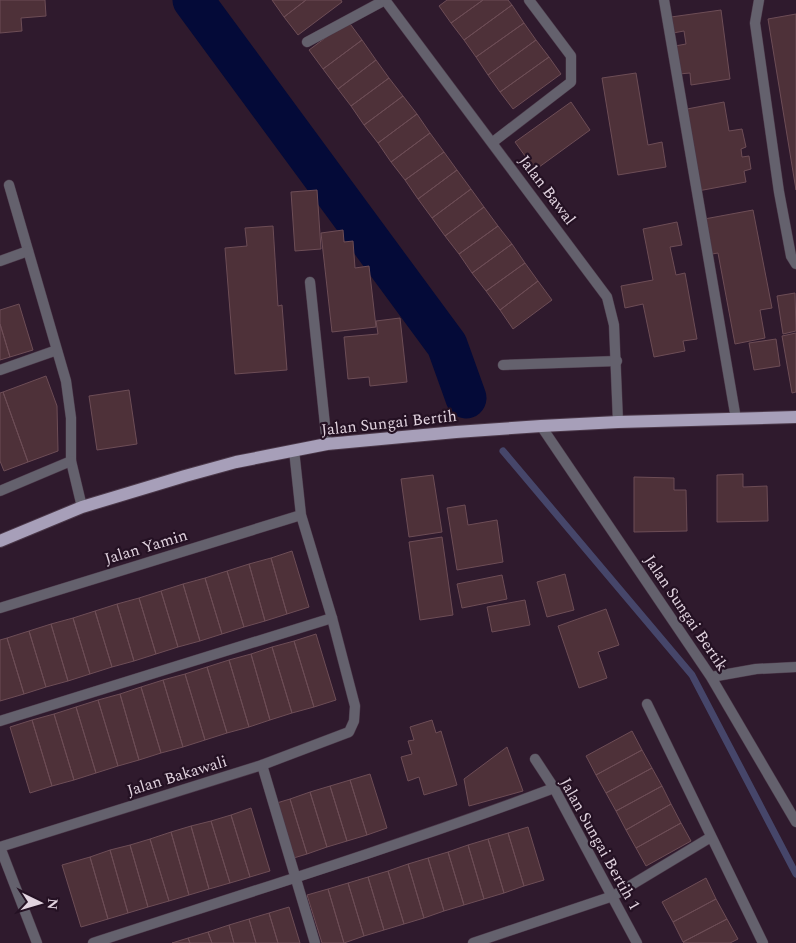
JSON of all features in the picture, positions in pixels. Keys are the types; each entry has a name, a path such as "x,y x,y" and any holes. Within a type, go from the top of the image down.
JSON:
{"main road":[{"name":"Jalan Sungai Bertih","path":"0,541 82,507 236,462 327,444 541,426 796,417"}],"street":[{"path":"307,42 386,0"},
{"name":"Jalan Bawal","path":"386,0 607,297 614,324 618,422"},
{"path":"492,142 571,82 571,56 529,0"},
{"path":"664,0 736,419"},
{"path":"759,0 755,23 779,192 791,256 796,264"},
{"path":"9,185 66,381 71,418 71,461 82,507"},
{"path":"0,260 28,251"},
{"path":"310,282 327,444"},
{"path":"0,370 56,350"},
{"path":"503,366 617,361"},
{"name":"Jalan Sungai Bertik","path":"541,426 711,677 796,822"},
{"path":"0,721 332,618 301,515 294,450"},
{"path":"0,491 71,461"},
{"name":"Jalan Yamin","path":"0,608 301,515"},
{"name":"Jalan Bakawali","path":"0,847 262,765 349,732 354,721 355,706 332,618"},
{"path":"711,677 756,669 796,666"},
{"path":"647,704 763,943"},
{"name":"Jalan Sungai Bertih 1","path":"535,760 554,788 637,943"},
{"path":"262,765 294,878 315,943"},
{"path":"93,943 485,814 554,788"},
{"path":"473,943 612,896 711,837"},
{"path":"0,847 37,943"}],"building":[{"path":"0,0 45,0 46,16 21,18 22,31 0,33"},
{"path":"272,0 306,0 284,17"},
{"path":"306,0 341,0 342,2 298,35 284,17"},
{"path":"447,0 483,0 451,23 439,6"},
{"path":"483,0 508,0 512,5 464,40 451,23"},
{"path":"512,5 524,23 476,57 464,40"},
{"path":"721,10 730,79 691,85 690,73 679,74 675,46 686,44 684,31 673,33 671,17"},
{"path":"796,14 796,190 768,19"},
{"path":"348,21 362,40 323,69 309,50"},
{"path":"524,23 536,40 488,75 476,57"},
{"path":"362,40 376,60 338,89 323,69"},
{"path":"536,40 549,57 500,92 488,75"},
{"path":"549,57 561,74 513,109 500,92"},
{"path":"376,60 389,78 351,106 338,89"},
{"path":"636,73 648,145 662,142 666,167 618,175 602,78"},
{"path":"389,78 403,96 364,125 351,106"},
{"path":"403,96 417,114 378,143 364,125"},
{"path":"571,102 590,130 535,170 515,142"},
{"path":"724,102 729,131 742,129 746,147 741,149 742,157 749,156 751,169 744,171 746,182 698,191 687,109"},
{"path":"417,114 430,133 391,162 378,143"},
{"path":"430,133 444,152 405,180 391,162"},
{"path":"444,152 457,170 418,199 405,180"},
{"path":"457,170 471,189 432,218 418,199"},
{"path":"471,189 484,207 445,236 432,218"},
{"path":"317,190 321,249 295,251 291,192"},
{"path":"484,207 498,226 459,254 445,236"},
{"path":"753,210 772,308 760,310 765,338 735,344 718,253 706,255 699,220"},
{"path":"677,222 682,245 670,247 676,275 685,273 697,339 683,341 685,351 654,357 643,304 625,308 621,286 653,280 643,229"},
{"path":"273,226 278,306 282,305 287,370 235,374 225,248 247,246 245,228"},
{"path":"498,226 512,244 472,273 459,254"},
{"path":"343,230 344,242 353,241 355,268 369,266 376,327 332,332 321,233"},
{"path":"512,244 525,263 486,291 472,273"},
{"path":"525,263 538,281 500,310 486,291"},
{"path":"538,281 552,300 513,329 500,310"},
{"path":"795,293 796,331 783,334 777,296"},
{"path":"19,304 33,350 10,357 0,324 0,310"},
{"path":"400,318 407,382 370,386 369,377 348,379 344,337 378,334 376,321"},
{"path":"0,324 10,357 0,360"},
{"path":"796,333 796,392 792,393 782,336"},
{"path":"776,339 780,366 754,370 749,343"},
{"path":"46,376 57,406 58,451 28,462 3,392"},
{"path":"129,390 137,444 97,450 89,396"},
{"path":"3,392 28,462 4,471 0,461 0,393"},
{"path":"743,474 743,487 767,486 768,521 717,522 717,475"},
{"path":"433,475 442,532 409,537 401,479"},
{"path":"634,477 674,478 674,490 686,490 687,531 634,532"},
{"path":"465,505 468,525 497,520 503,562 457,570 447,508"},
{"path":"442,537 453,615 420,620 409,542"},
{"path":"292,551 309,607 287,614 271,558"},
{"path":"271,558 287,614 265,621 249,564"},
{"path":"249,564 265,621 244,627 227,571"},
{"path":"227,571 244,627 222,634 205,578"},
{"path":"565,574 574,610 547,617 537,582"},
{"path":"502,575 507,599 462,608 457,584"},
{"path":"205,578 222,634 200,641 183,584"},
{"path":"183,584 200,641 178,647 161,591"},
{"path":"161,591 178,647 156,654 139,598"},
{"path":"139,598 156,654 134,661 117,604"},
{"path":"525,600 530,625 492,632 487,607"},
{"path":"117,604 134,661 112,667 95,611"},
{"path":"606,609 619,645 598,652 607,678 579,688 558,626"},
{"path":"95,611 112,667 90,674 73,618"},
{"path":"73,618 90,674 68,681 51,624"},
{"path":"51,624 68,681 46,687 29,631"},
{"path":"29,631 46,687 24,694 7,638"},
{"path":"316,634 336,700 314,707 294,641"},
{"path":"7,638 24,694 0,701 0,640"},
{"path":"294,641 314,707 292,713 272,647"},
{"path":"272,647 292,713 270,720 251,654"},
{"path":"251,654 270,720 249,727 229,660"},
{"path":"229,660 249,727 227,733 207,667"},
{"path":"207,667 227,733 205,740 185,674"},
{"path":"185,674 205,740 183,747 163,680"},
{"path":"163,680 183,747 161,753 141,687"},
{"path":"141,687 161,753 139,760 120,694"},
{"path":"120,694 139,760 118,766 98,700"},
{"path":"98,700 118,766 96,773 76,707"},
{"path":"76,707 96,773 74,780 54,714"},
{"path":"54,714 74,780 52,786 32,720"},
{"path":"32,720 52,786 30,793 10,727"},
{"path":"432,720 436,733 441,731 457,785 424,795 419,777 408,781 401,757 412,754 408,741 414,740 410,727"},
{"path":"632,731 642,750 596,775 586,756"},
{"path":"507,747 523,791 469,806 464,779"},
{"path":"642,750 652,768 606,793 596,775"},
{"path":"652,768 662,786 616,811 606,793"},
{"path":"370,774 387,828 367,835 350,780"},
{"path":"350,780 367,835 347,841 330,786"},
{"path":"330,786 347,841 327,847 310,792"},
{"path":"662,786 671,804 626,830 616,811"},
{"path":"310,792 327,847 307,854 290,799"},
{"path":"290,799 307,854 287,860 270,805"},
{"path":"671,804 681,823 636,848 626,830"},
{"path":"251,808 270,871 250,877 231,815"},
{"path":"231,815 250,877 230,883 211,821"},
{"path":"211,821 230,883 209,889 191,826"},
{"path":"681,823 691,841 646,866 636,848"},
{"path":"191,826 209,889 189,895 171,832"},
{"path":"528,827 544,880 524,886 508,833"},
{"path":"171,832 189,895 169,901 150,839"},
{"path":"508,833 524,886 504,893 488,839"},
{"path":"150,839 169,901 148,907 130,845"},
{"path":"488,839 504,893 484,899 468,845"},
{"path":"130,845 148,907 128,913 110,850"},
{"path":"468,845 484,899 464,905 448,852"},
{"path":"110,850 128,913 108,919 90,857"},
{"path":"448,852 464,905 444,911 428,858"},
{"path":"90,857 108,919 81,927 62,865"},
{"path":"428,858 444,911 424,918 408,864"},
{"path":"408,864 424,918 404,924 388,871"},
{"path":"388,871 404,924 384,930 368,877"},
{"path":"368,877 384,930 364,936 348,883"},
{"path":"706,878 716,899 673,922 662,902"},
{"path":"348,883 364,936 344,943 328,889"},
{"path":"328,889 344,943 322,943 307,895"},
{"path":"716,899 727,919 683,942 673,922"},
{"path":"289,907 300,943 278,943 269,913"},
{"path":"269,913 278,943 256,943 249,919"},
{"path":"249,919 256,943 234,943 229,925"},
{"path":"727,919 738,939 730,943 683,942"},
{"path":"229,925 234,943 212,943 208,932"},
{"path":"208,932 212,943 190,943 188,938"},
{"path":"188,938 190,943 172,943"}],"waterway":[{"path":"193,0 447,345 466,398"},
{"path":"503,451 692,675 796,874"}]}
